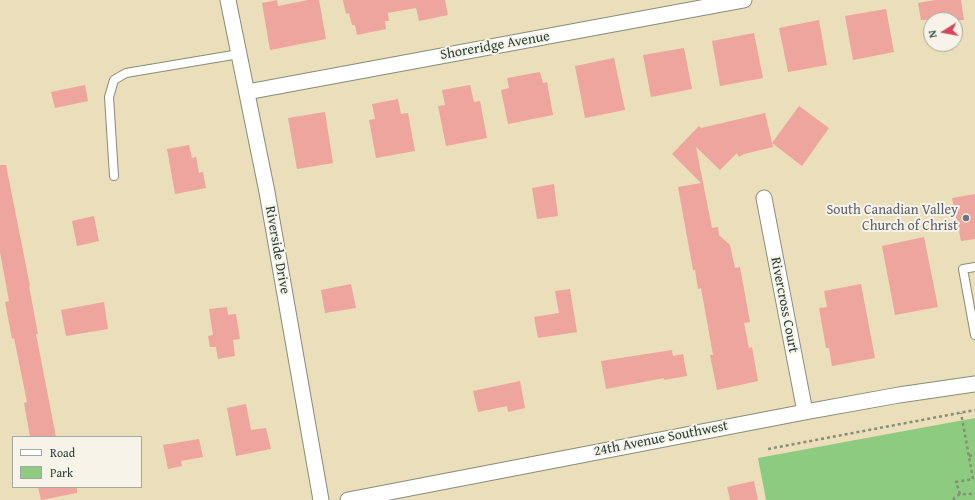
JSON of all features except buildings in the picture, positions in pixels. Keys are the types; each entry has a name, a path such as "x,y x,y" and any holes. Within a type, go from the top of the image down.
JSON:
{"street":[{"name":"Riverside Drive","path":"228,0 267,192 321,500"},
{"name":"Shoreridge Avenue","path":"247,92 744,0"},
{"name":"Rivercross Court","path":"764,198 805,412"},
{"name":"24th Avenue Southwest","path":"348,500 805,412 899,395 975,384"}],"lane":[{"path":"114,176 109,97 114,80 126,73 239,54"},
{"path":"975,267 963,269 974,319 975,335"}],"path":[{"path":"768,449 975,410"},
{"path":"960,494 956,482 973,479 961,413"},
{"path":"969,456 975,454"},
{"path":"954,500 954,498 960,494 975,494"}],"green space":[{"path":"975,418 975,500 766,500 758,458"}],"place":[{"name":"South Canadian Valley Church of Christ","path":"966,218"}]}
